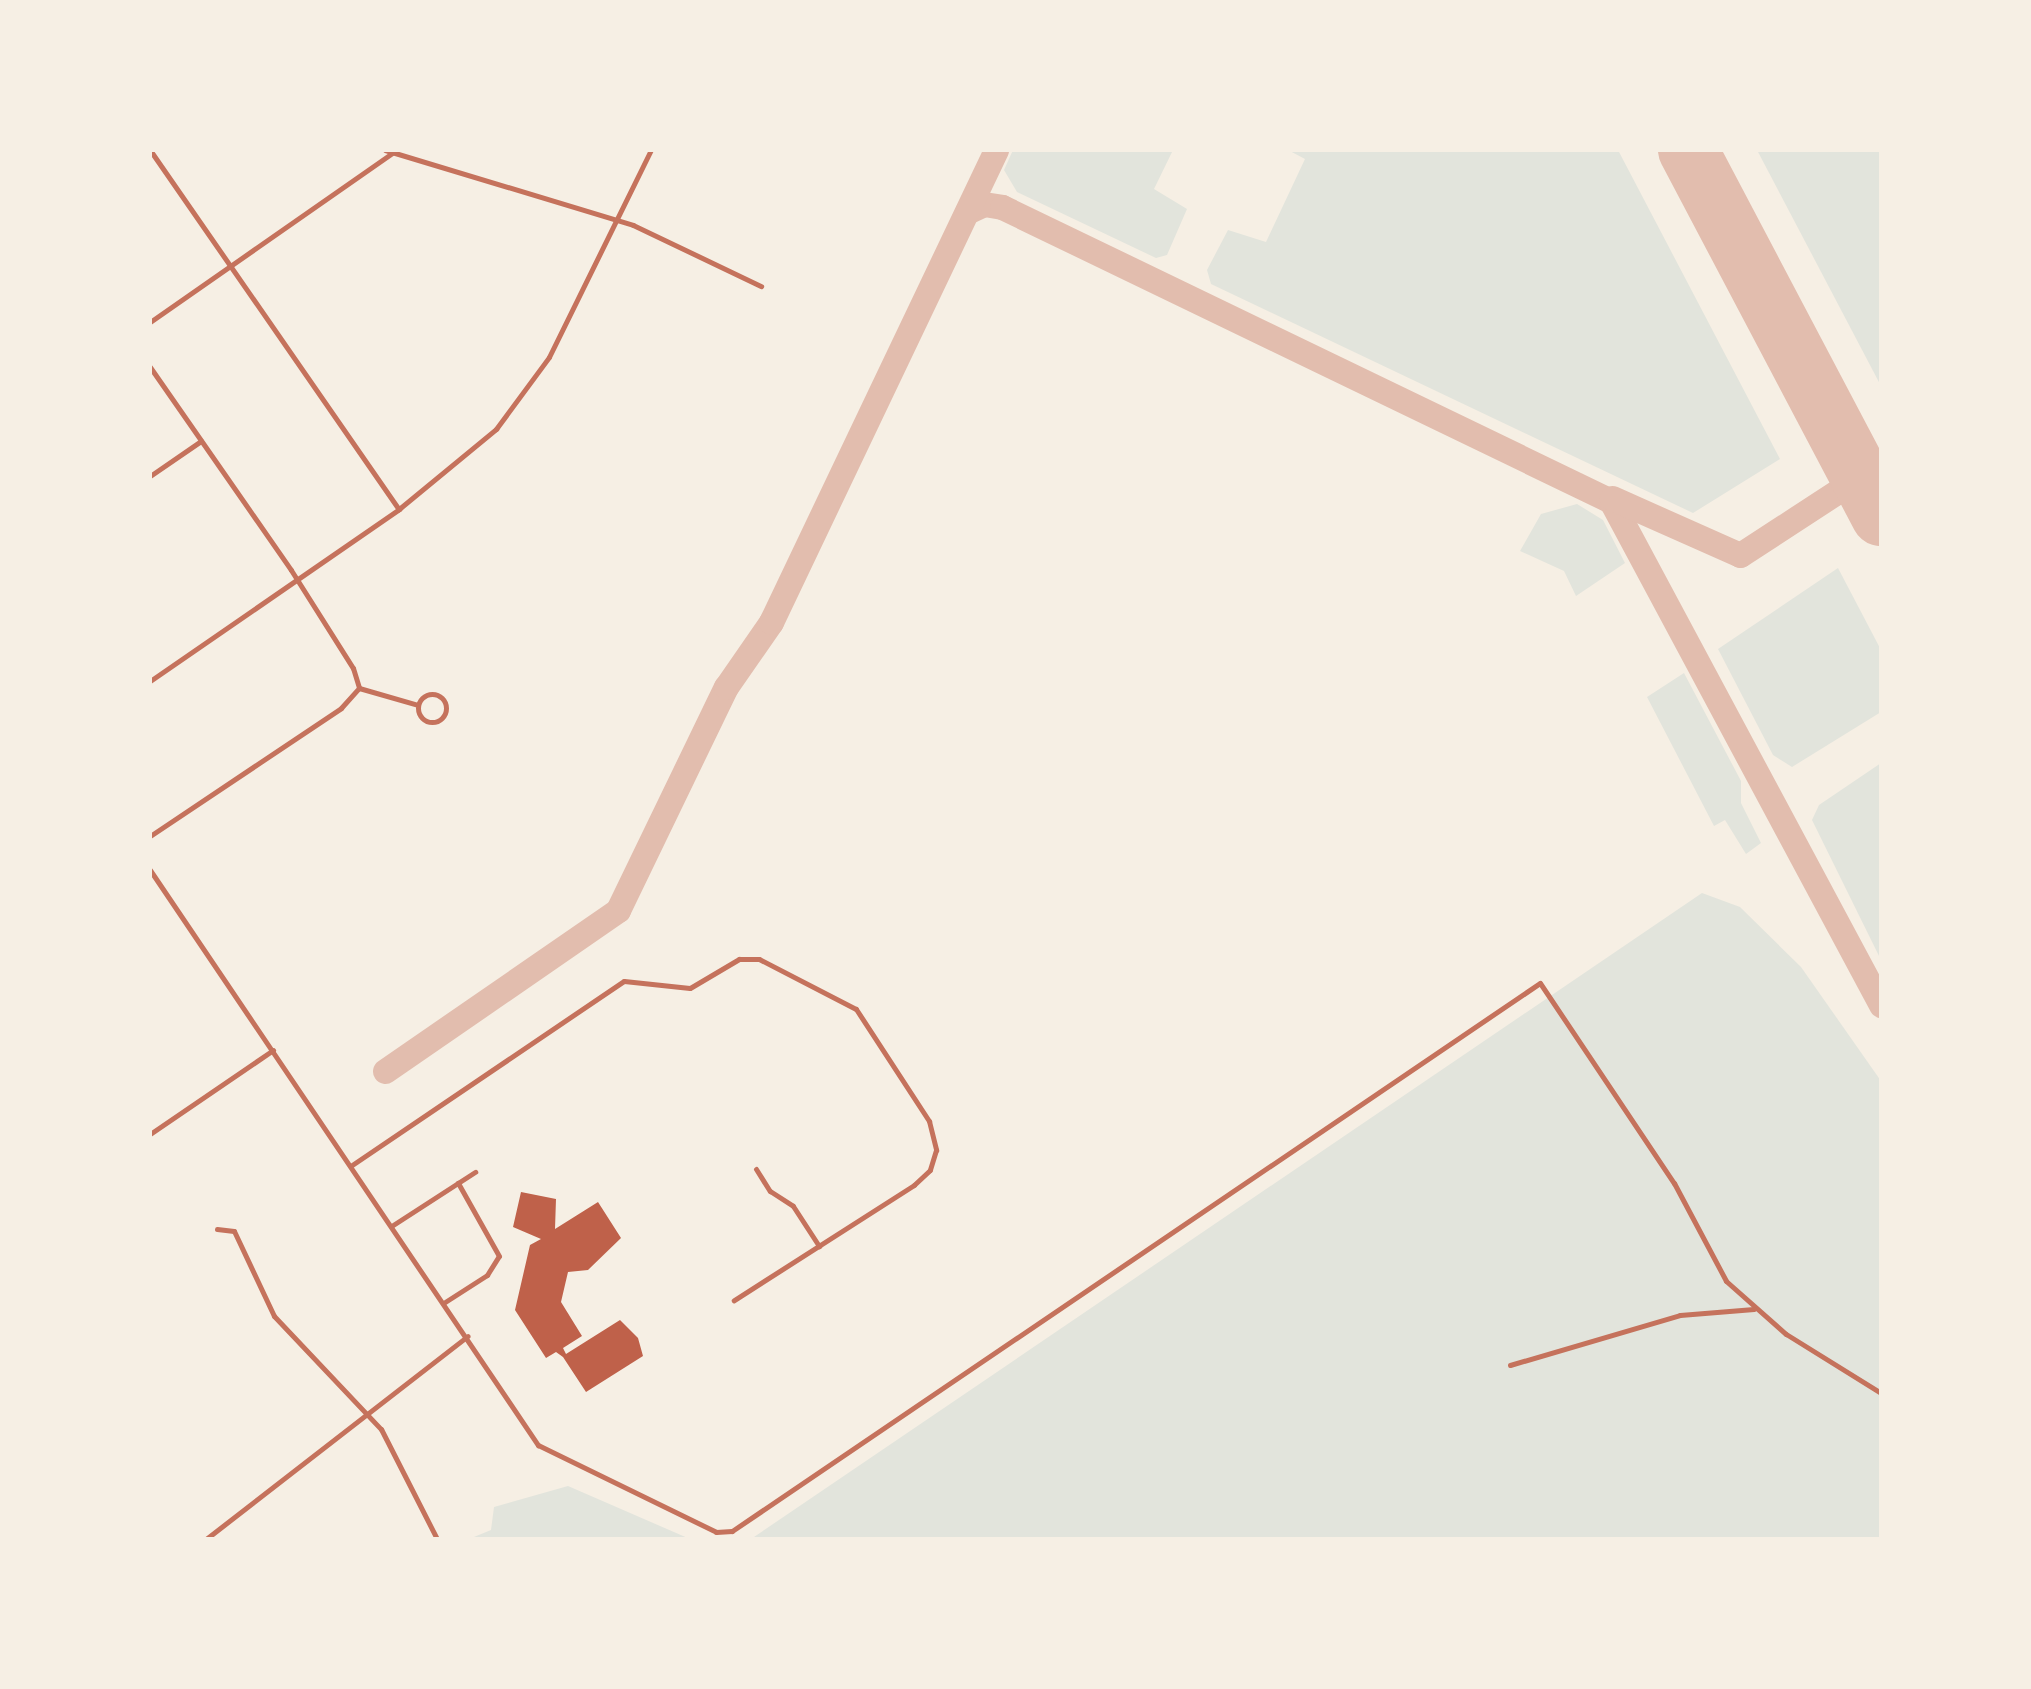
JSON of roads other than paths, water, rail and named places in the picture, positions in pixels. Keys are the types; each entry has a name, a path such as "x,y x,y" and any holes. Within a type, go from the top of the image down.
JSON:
{"street":[{"path":"150,150 398,510"},
{"path":"384,150 616,220 761,286"},
{"path":"150,681 398,510 496,429 526,390 651,150"},
{"path":"150,322 396,151"},
{"path":"150,367 296,580 353,668 359,688"},
{"path":"150,476 202,441"},
{"path":"359,688 418,705 431,722 446,710 433,694 418,705"},
{"path":"150,836 342,708 359,688"},
{"path":"150,870 548,1454 726,1533 1540,982 1674,1182 1720,1272 1754,1309 1881,1393"},
{"path":"352,1165 624,982 690,988 751,958 851,1004 936,1140 923,1178 734,1300"},
{"path":"150,1134 273,1050"},
{"path":"756,1169 770,1190 793,1206 819,1246"},
{"path":"393,1225 475,1172"},
{"path":"445,1302 488,1275 499,1256 458,1183"},
{"path":"216,1229 234,1230 274,1316 368,1414 398,1457 437,1539"},
{"path":"1510,1364 1680,1315 1754,1309"},
{"path":"206,1539 468,1336"}]}
